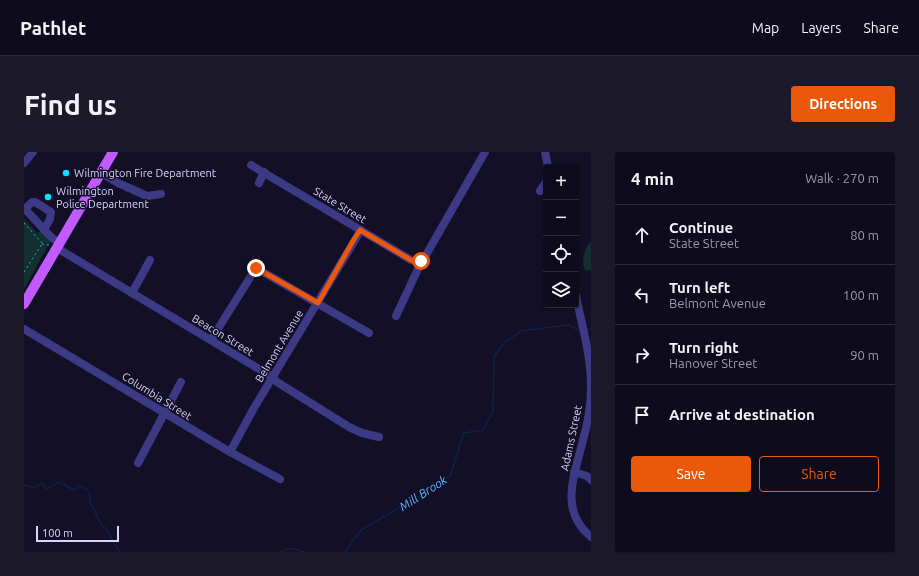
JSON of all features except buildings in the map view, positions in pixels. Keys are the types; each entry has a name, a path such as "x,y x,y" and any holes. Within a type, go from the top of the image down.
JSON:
{"main road":[{"path":"24,304 56,245 112,152"}],"street":[{"path":"24,163 33,152"},
{"path":"396,316 418,269 419,262 426,256 485,152"},
{"path":"545,152 547,164"},
{"name":"State Street","path":"251,165 411,260 419,262"},
{"path":"100,172 118,183 147,196 161,194"},
{"path":"259,183 264,172"},
{"path":"540,191 543,186"},
{"path":"25,209 35,202 51,212 50,219 44,230"},
{"name":"Beacon Street","path":"25,209 53,239 56,245 272,378 349,428 379,437"},
{"name":"Belmont Avenue","path":"230,452 360,230"},
{"path":"132,293 150,260"},
{"path":"211,340 256,268 369,333"},
{"name":"Adams Street","path":"578,308 587,349 591,375 591,387 585,433 574,472 571,496 574,513 583,529 591,537"},
{"name":"Columbia Street","path":"24,329 118,384 164,414 280,479"},
{"path":"138,464 181,382"},
{"path":"574,472 587,476 591,480"}],"path":[{"path":"24,224 42,244 56,245"},
{"path":"24,272 42,244"}],"green space":[{"path":"24,219 37,233 41,231 50,242 24,289"},
{"path":"590,242 591,270 585,270 583,263 584,256 586,248"}],"waterway":[{"name":"Mill Brook","path":"345,552 361,530 423,494 450,476 464,433 483,430 493,412 494,357 504,343 521,331 568,325 579,330"},
{"path":"24,485 34,488 42,483 47,489 59,482 74,490 80,486 87,489 91,505 100,523 106,529 120,552"},
{"path":"280,552 291,548 305,552"}],"place":[{"name":"Wilmington Fire Department","path":"66,173"},
{"name":"Wilmington Police Department","path":"48,197"}],"route":[{"path":"256,268 318,303 360,230 411,260 416,262 421,261"}]}
